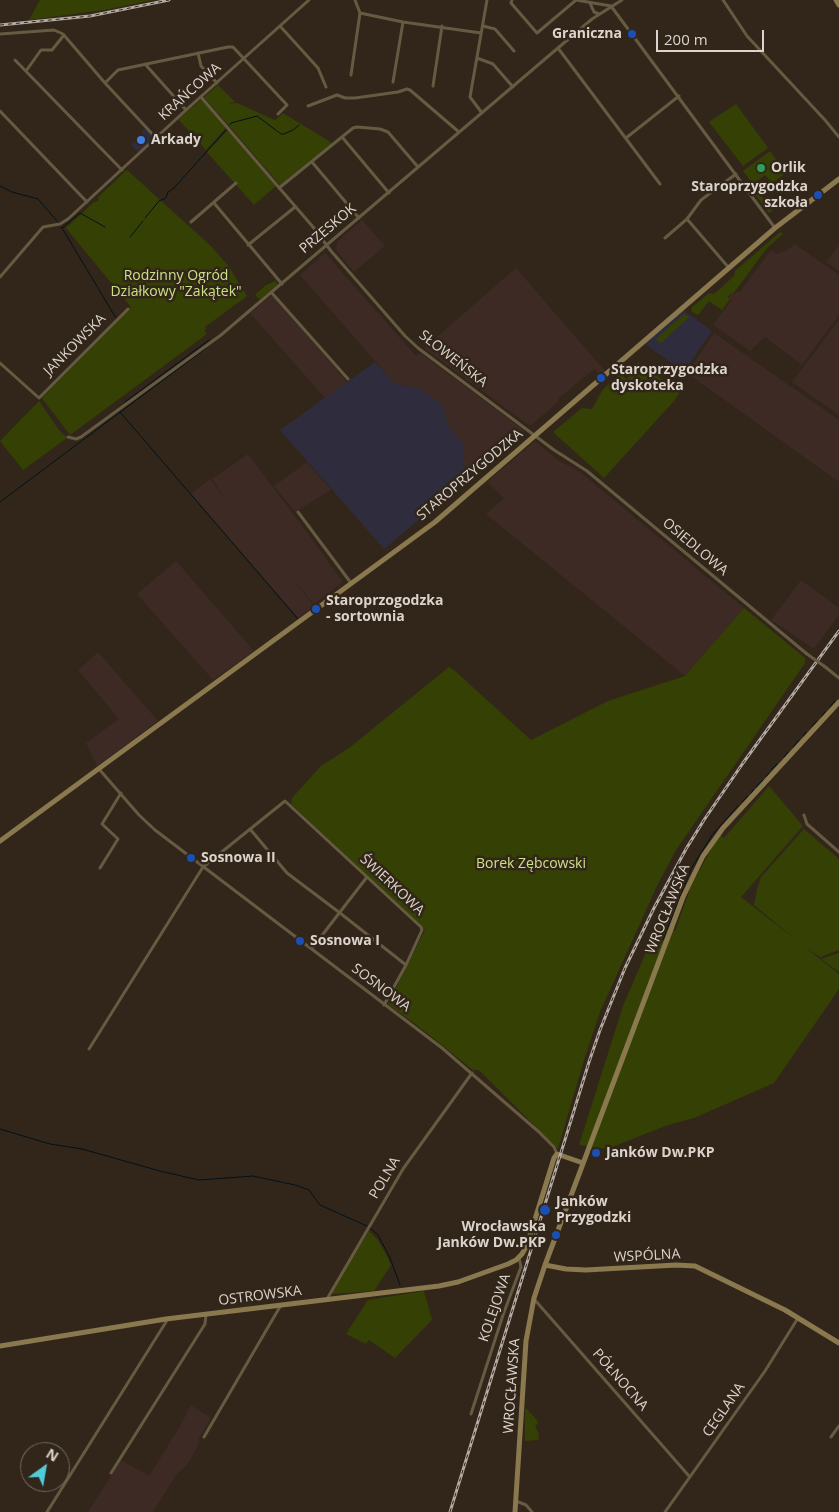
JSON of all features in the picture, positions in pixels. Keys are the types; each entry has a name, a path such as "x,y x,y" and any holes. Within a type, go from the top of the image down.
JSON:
{"street":[{"name":"KRAŃCOWA","path":"0,277 43,227 63,222 87,202 309,0"},
{"path":"351,75 360,14 355,0"},
{"path":"482,113 470,97 487,0"},
{"path":"512,0 511,3 537,33 576,0 611,6 775,228"},
{"name":"PRZESKOK","path":"68,437 76,439 85,434 221,335 592,19 622,0"},
{"path":"723,0 747,36 839,137"},
{"path":"836,0 839,5"},
{"path":"590,3 596,13 601,13 603,7 599,4"},
{"path":"592,19 594,6 599,4"},
{"path":"360,14 481,33"},
{"path":"393,82 403,22"},
{"path":"280,26 318,68 326,86"},
{"path":"433,86 442,26"},
{"path":"482,26 495,28 514,51"},
{"path":"0,34 54,30 64,35 156,138"},
{"path":"26,71 41,50 52,50 64,35"},
{"path":"105,83 118,70 230,46 235,48 287,105 278,114"},
{"path":"558,48 660,184"},
{"path":"198,53 201,66 217,83"},
{"path":"477,58 493,64 513,86"},
{"path":"15,60 122,170"},
{"path":"145,64 186,110"},
{"path":"308,106 337,95 345,98 355,98 407,89 459,132"},
{"path":"626,138 679,96"},
{"name":"SŁOWEŃSKA","path":"201,97 405,336 418,348 535,435"},
{"path":"0,111 87,202"},
{"path":"279,188 353,128 357,127 386,131 418,167"},
{"path":"342,138 389,193"},
{"path":"312,162 359,218"},
{"path":"665,238 687,219 701,200 736,174"},
{"name":"STAROPRZYGODZKA","path":"0,841 435,522 775,228 839,179"},
{"path":"191,222 236,184"},
{"path":"214,203 282,284"},
{"path":"248,245 295,207"},
{"path":"687,219 729,268"},
{"path":"271,292 348,379"},
{"name":"JANKOWSKA","path":"0,363 39,398 128,308"},
{"name":"OSIEDLOWA","path":"535,435 587,472 807,654 839,678"},
{"path":"298,512 351,583"},
{"name":"WROCŁAWSKA","path":"515,1512 526,1341 534,1298 683,897 696,867 723,828 839,702"},
{"name":"SOSNOWA","path":"99,768 155,830 442,1048 539,1132 554,1147 557,1154"},
{"path":"100,868 118,838 102,824 121,793"},
{"name":"ŚWIERKOWA","path":"250,829 284,801 421,927 422,930 406,966 384,1005"},
{"path":"804,815 807,824 839,852"},
{"path":"89,1049 203,867 250,829 287,873 406,966"},
{"path":"313,947 367,877"},
{"name":"POLNA","path":"327,1299 403,1169 472,1073"},
{"path":"557,1154 583,1164"},
{"name":"KOLEJOWA","path":"471,1414 503,1315 521,1267 519,1257 527,1245 557,1154"},
{"name":"OSTROWSKA","path":"0,1346 166,1319 448,1284 508,1264 519,1257"},
{"name":"WSPÓLNA","path":"545,1265 586,1270 690,1265 708,1272 798,1318"},
{"name":"PÓŁNOCNA","path":"534,1298 689,1476"},
{"path":"204,1437 281,1305"},
{"path":"111,1473 205,1324 206,1314"},
{"path":"798,1318 839,1343"},
{"name":"CEGLANA","path":"664,1512 765,1371 798,1318"},
{"path":"47,1512 166,1322 166,1319"},
{"path":"832,1437 839,1426"},
{"path":"516,1501 526,1505 532,1512"}],"shaded area":[{"path":"146,128 155,138 139,153 131,145"},
{"path":"362,220 385,246 354,272 336,250 337,242"},
{"path":"793,245 796,245 839,275 839,315 802,365 765,337 750,351 713,325 731,300 729,298 731,293 734,295 737,291 740,292 771,250 776,254 788,250"},
{"path":"839,245 839,271 826,262"},
{"path":"325,253 416,356 420,353 525,431 474,474 463,464 463,443 448,426 443,405 420,388 395,384 300,275"},
{"path":"516,268 605,371 600,375 594,369 559,398 558,402 530,426 424,348"},
{"path":"272,295 347,382 325,398 250,313"},
{"path":"683,310 712,331 684,372 645,344"},
{"path":"839,320 839,415 792,382"},
{"path":"714,333 839,420 839,482 687,373"},
{"path":"375,362 395,384 420,388 443,405 448,426 463,443 463,464 474,474 384,549 280,430"},
{"path":"535,441 558,460 580,472 744,608 685,676 486,514 504,498 487,482"},
{"path":"248,454 343,582 314,604 291,576 315,607 298,618 191,494 210,479 225,499 212,479"},
{"path":"307,462 331,490 295,512 274,486"},
{"path":"176,561 254,651 213,680 137,594"},
{"path":"801,580 839,608 839,614 814,649 771,620"},
{"path":"98,652 158,721 97,766 86,743 119,719 78,670"},
{"path":"191,1405 211,1418 198,1440 200,1442 187,1465 176,1475 153,1512 88,1512 121,1460 149,1476"}],"green space":[{"path":"40,0 153,0 104,10 29,20"},
{"path":"218,85 235,102 228,104 237,103 275,120 283,113 332,143 280,185 204,97"},
{"path":"202,99 226,128 206,150 178,119"},
{"path":"736,104 768,148 743,166 709,122"},
{"path":"228,130 276,186 254,205 207,152"},
{"name":"Orlik","path":"770,151 786,173 772,183 765,175 753,184 743,171"},
{"name":"Rodzinny Ogród Działkowy \"Zakątek\"","path":"127,170 212,247 229,267 247,296 205,327 204,331 207,334 70,435 42,398 131,307 66,228 94,202 99,200 98,197"},
{"path":"767,183 771,188 761,195 772,211 769,213 752,190 757,186 760,189"},
{"path":"780,232 783,234 767,248 733,294 731,293 728,297 730,299 722,310 709,301 698,315 692,312 691,308 709,293 714,294 734,276 735,271"},
{"path":"276,281 277,285 260,299 256,296 266,285"},
{"path":"684,314 689,317 661,343 656,339"},
{"path":"638,362 680,392 604,478 553,432 582,408 592,409 603,389 620,374 627,379"},
{"path":"39,401 59,430 67,438 23,470 0,441"},
{"name":"Borek Zębcowski","path":"744,608 805,658 805,663 676,850 657,886 600,1012 558,1149 479,1070 473,1070 388,1004 425,930 291,804 292,798 321,766 349,748 449,667 531,740 608,701 685,676"},
{"path":"769,786 803,826 741,897 800,943 754,905 761,877 804,829 839,859 839,950 820,957 806,948 839,974 839,989 774,1083 694,1118 668,1125 607,1149 579,1145 623,1006 659,922 675,931 691,886 714,844 720,835 724,838"},
{"path":"839,953 839,972 821,959"},
{"path":"369,1231 377,1239 391,1265 374,1291 332,1294 331,1292"},
{"path":"424,1291 432,1320 395,1358 369,1340 366,1344 346,1334 368,1300"},
{"path":"525,1409 537,1420 538,1423 535,1426 539,1434 538,1440 525,1441"}],"waterway":[{"path":"230,125 231,123 257,116 281,134 293,130 299,125"},
{"path":"145,218 159,201 166,198 168,192 173,189 226,130"},
{"path":"0,186 12,192 38,199 57,221"},
{"path":"61,227 80,213 105,227"},
{"path":"130,237 143,221"},
{"path":"62,228 116,318"},
{"path":"125,402 209,340"},
{"path":"0,502 206,348"},
{"path":"120,412 298,619"},
{"path":"830,707 835,701"},
{"path":"822,716 825,712"},
{"path":"812,726 817,721"},
{"path":"803,736 806,732"},
{"path":"793,747 799,740"},
{"path":"784,757 788,752"},
{"path":"771,770 777,764"},
{"path":"766,776 769,773"},
{"path":"756,787 763,780"},
{"path":"742,802 748,796"},
{"path":"663,940 691,869 713,834 739,805"},
{"path":"0,1129 50,1144 82,1149 199,1180 253,1176 295,1185 309,1190 320,1205 367,1226"},
{"path":"370,1228 378,1235 390,1258 400,1285"}],"railway":[{"path":"0,25 90,16 169,0"},
{"path":"450,1512 589,1062 625,968 654,908 704,820 839,631"}],"place":[{"name":"Graniczna","path":"632,34"},
{"name":"Arkady","path":"141,140"},
{"name":"Orlik","path":"761,168"},
{"name":"Staroprzygodzka szkoła","path":"818,195"},
{"name":"Staroprzygodzka dyskoteka","path":"601,378"},
{"name":"Staroprzogodzka - sortownia","path":"316,609"},
{"name":"Sosnowa II","path":"191,858"},
{"name":"Sosnowa I","path":"300,941"},
{"name":"Janków Dw.PKP","path":"596,1153"},
{"name":"Janków Przygodzki","path":"545,1210"},
{"name":"Wrocławska Janków Dw.PKP","path":"556,1235"}]}
